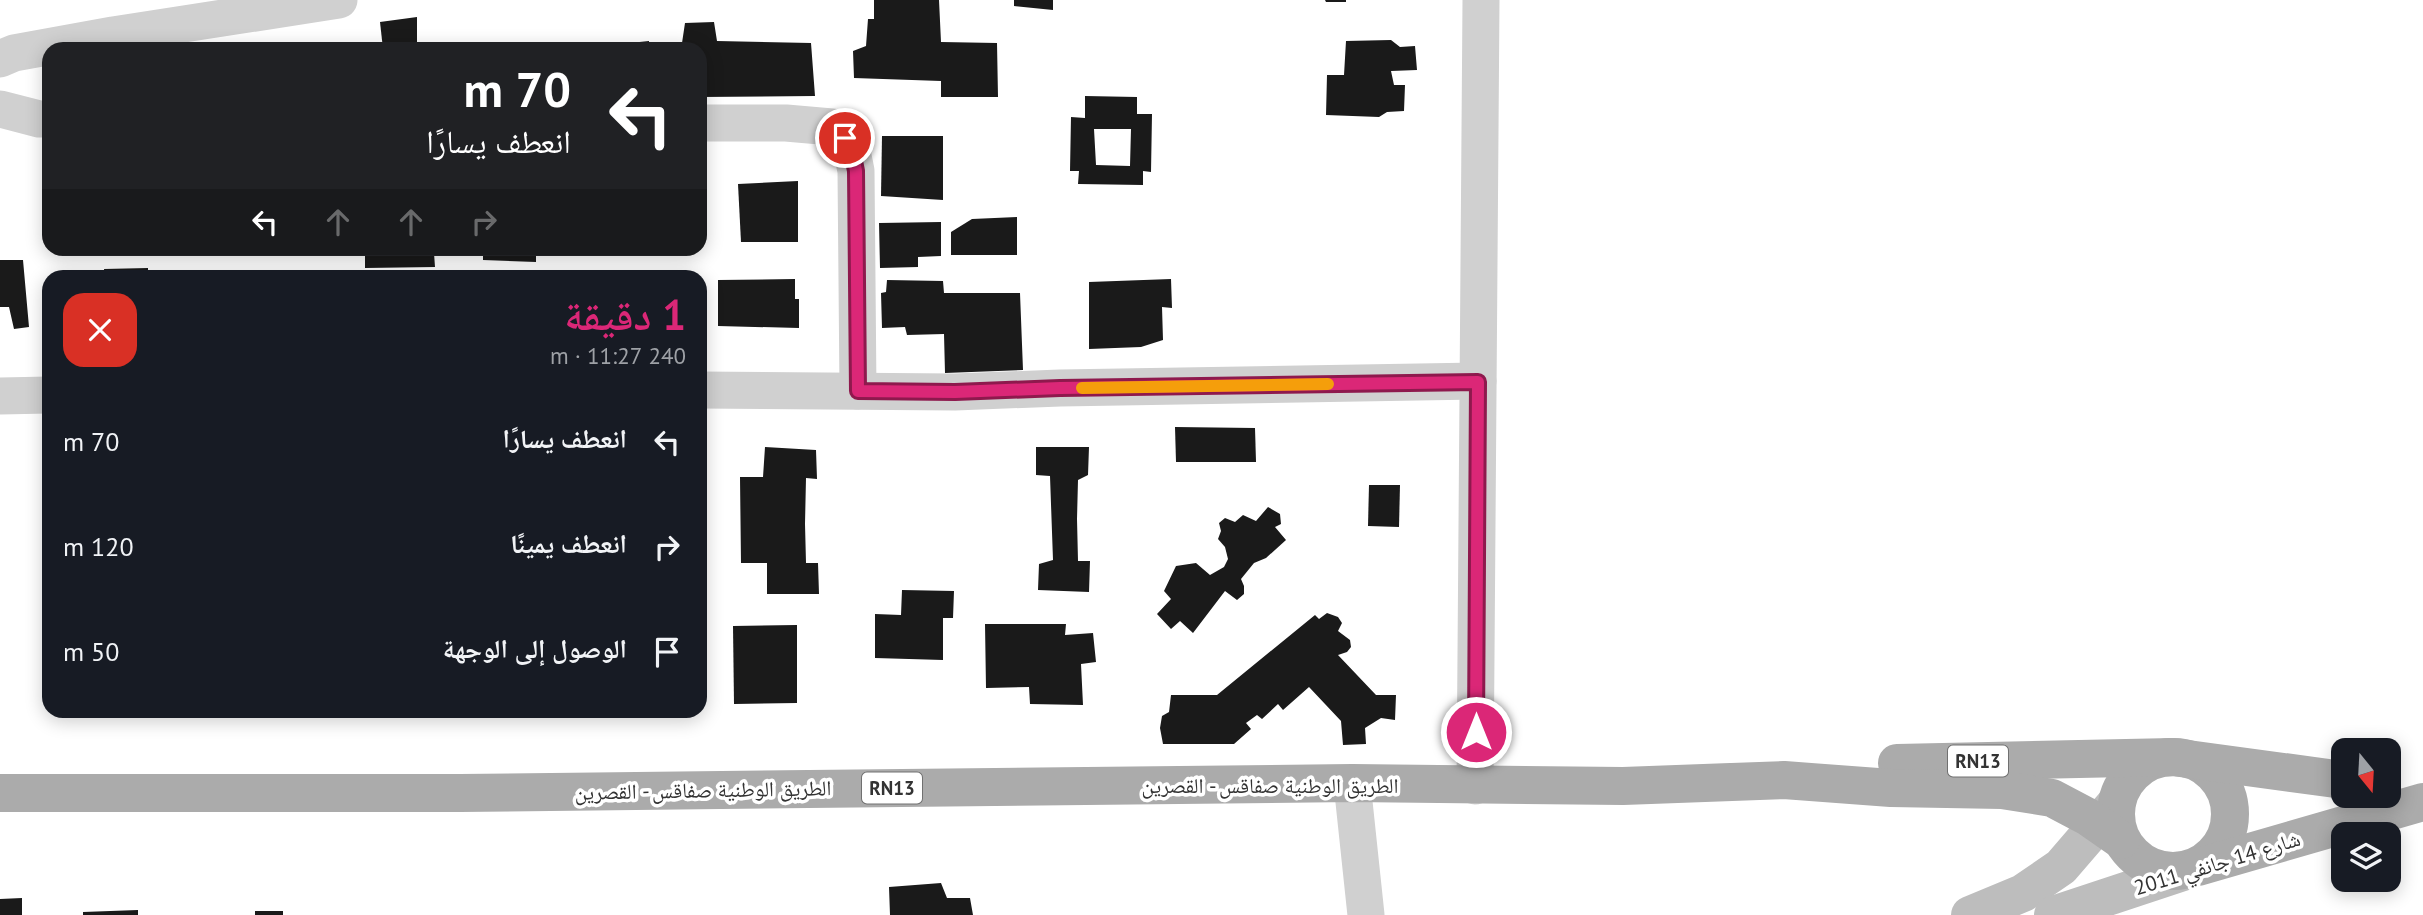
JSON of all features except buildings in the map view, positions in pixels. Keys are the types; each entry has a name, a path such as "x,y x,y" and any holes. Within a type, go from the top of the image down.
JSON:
{"main road":[{"name":"الطريق الوطنية صفاقس - القصرين","path":"1784,780 1863,764 2173,757 2331,778"},
{"path":"1970,915 2023,892 2062,867 2112,822 2124,784 2137,769 2154,760 2173,757 2191,760 2208,768 2221,782 2229,799 2231,817 2227,835 2217,851 2203,864 2186,871 2167,872 2148,867 2132,855 2112,822"},
{"name":"الطريق الوطنية صفاقس - القصرين","path":"0,793 487,792 1352,783 1623,786 1784,780 1891,788 2002,790 2052,798 2112,822"},
{"path":"2401,788 2423,791"},
{"name":"شارع 14 جانفي 2011","path":"2053,915 2186,871 2423,802"}],"street":[{"path":"74,42 339,0"},
{"path":"1475,786 1481,0"},
{"path":"0,59 14,53 42,48"},
{"path":"0,109 42,119"},
{"path":"707,123 786,123 832,127 845,138 852,151 856,171 858,391"},
{"path":"707,390 955,392 1478,382"},
{"path":"0,396 42,396"},
{"path":"1352,783 1366,915"}],"slow traffic":[{"path":"1082,388 1328,384"}],"route":[{"path":"845,138 852,151 856,171 858,391 955,392 1478,382 1476,732"}]}
